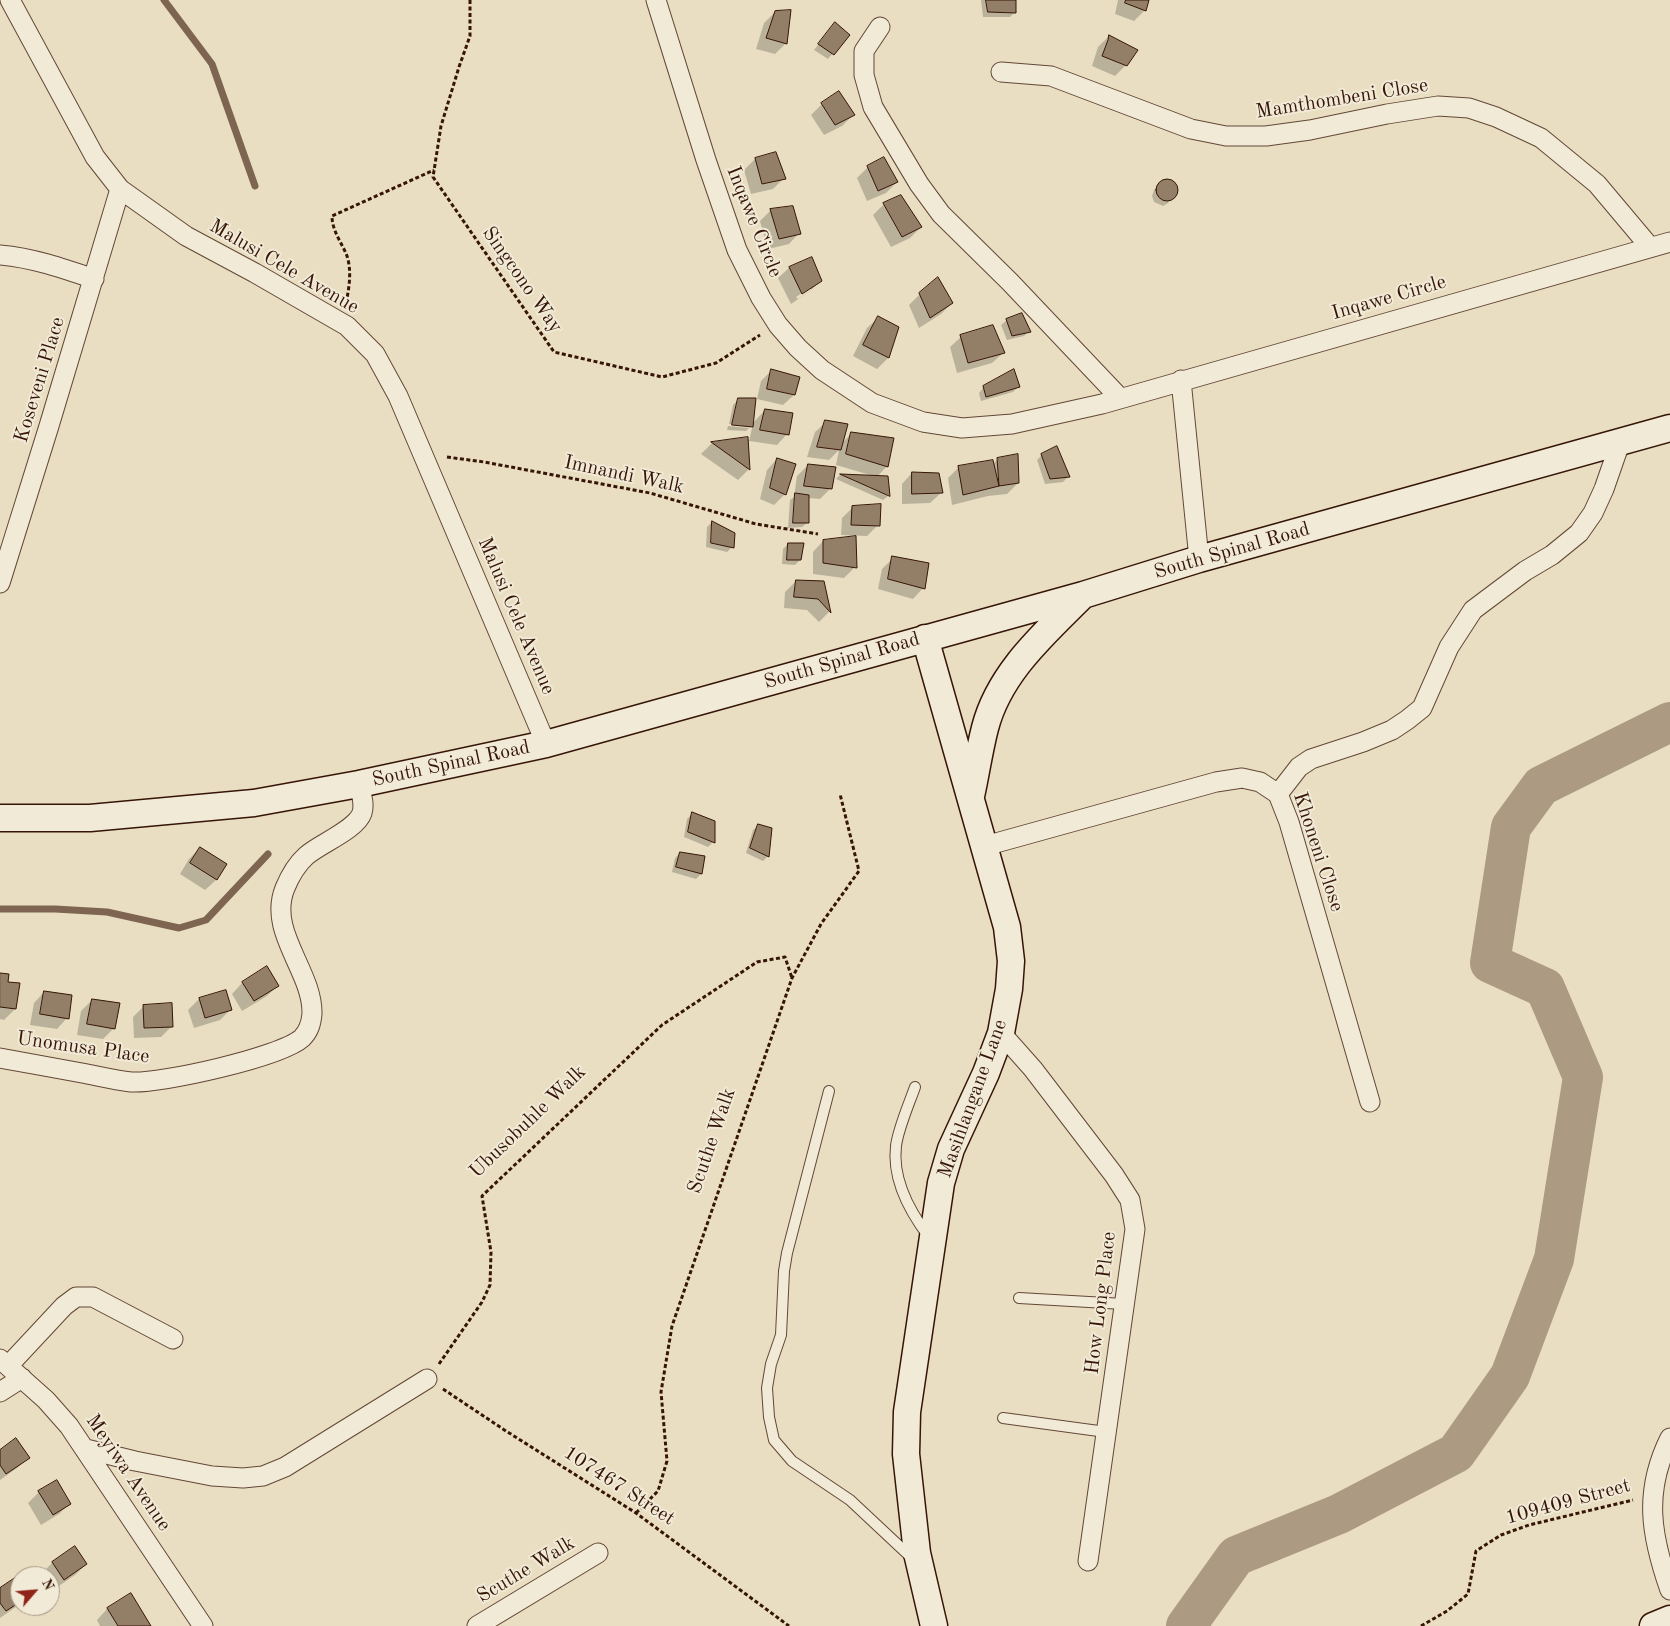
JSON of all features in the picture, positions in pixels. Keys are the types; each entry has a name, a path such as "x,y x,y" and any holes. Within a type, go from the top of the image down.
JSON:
{"street":[{"name":"Malusi Cele Avenue","path":"10,0 95,157 120,189 186,236 255,272 347,326 375,354 398,396 421,454 546,744"},
{"name":"Inqawe Circle","path":"656,0 706,160 737,250 760,298 778,325 798,348 822,370 872,403 923,422 962,428 1012,424 1071,412 1670,242"},
{"path":"880,28 864,51 864,75 872,107 919,184 941,214 1010,282 1120,398"},
{"name":"Mamthombeni Close","path":"1001,72 1051,76 1191,129 1226,136 1266,136 1310,130 1387,114 1438,106 1470,108 1496,117 1542,138 1596,184 1650,247"},
{"name":"Koseveni Place","path":"0,584 120,189"},
{"path":"0,255 44,262 94,279"},
{"path":"1181,380 1199,559"},
{"name":"South Spinal Road","path":"0,818 90,818 254,803 359,784 546,744 1083,596 1199,559 1670,428"},
{"path":"1278,794 1299,767 1312,759 1392,730 1422,708 1449,647 1473,610 1526,571 1552,555 1580,533 1593,513 1620,443"},
{"path":"970,800 985,727 1007,680 1021,659 1035,643 1083,596"},
{"name":"Masihlangane Lane","path":"925,638 1007,927 1011,961 1009,989 1001,1033 986,1073 951,1148 941,1183 907,1412 906,1463 912,1517 920,1566 934,1626"},
{"name":"Khoneni Close","path":"985,846 1216,782 1242,778 1260,782 1278,794 1288,822 1370,1102"},
{"name":"Unomusa Place","path":"0,1058 132,1082 153,1081 172,1079 260,1056 289,1046 301,1039 309,1030 312,1015 311,999 286,935 281,913 281,898 287,881 297,864 307,855 352,826 362,815 364,803 359,784"},
{"name":"How Long Place","path":"1001,1033 1034,1069 1114,1174 1130,1200 1135,1229 1088,1561"},
{"path":"0,1392 10,1368 64,1306 76,1297 93,1297 173,1339"},
{"name":"Meyiwa Avenue","path":"10,1368 59,1413 86,1450 203,1626"},
{"path":"86,1450 212,1476 243,1478 263,1476 285,1466 427,1379"},
{"path":"1670,1438 1655,1474 1652,1514 1655,1544 1670,1590"},
{"name":"Scuthe Walk","path":"477,1626 598,1553"},
{"path":"1653,1626 1670,1618"}],"lane":[{"path":"915,1087 896,1145 896,1165 910,1209 932,1241"},
{"path":"829,1091 787,1254 784,1272 781,1335 767,1388 769,1417 774,1440 792,1460 850,1500 920,1566"},
{"path":"1019,1298 1124,1304"},
{"path":"1003,1418 1106,1432"}],"path":[{"path":"342,323 350,285 347,258 332,224 332,216 434,170 441,126 470,36 470,0"},
{"name":"Singcono Way","path":"434,170 434,178 554,352 662,377 716,363 778,325"},
{"name":"Imnandi Walk","path":"421,454 484,462 650,493 756,524 818,534"},
{"name":"Scuthe Walk","path":"636,1513 658,1491 667,1461 661,1392 672,1326 792,978 821,924 859,870 840,794"},
{"name":"Ubusobuhle Walk","path":"427,1379 482,1302 490,1285 492,1252 482,1196 662,1025 757,962 785,957 792,978"},
{"name":"107467 Street","path":"427,1379 636,1513 789,1626"},
{"name":"109409 Street","path":"1421,1626 1447,1611 1468,1594 1476,1551 1501,1536 1529,1525 1653,1495"}],"building":[{"path":"986,0 1016,0 1016,13 988,12"},
{"path":"1126,0 1149,0 1146,11 1125,3"},
{"path":"791,10 787,44 766,38 775,11"},
{"path":"835,22 850,35 834,55 818,44"},
{"path":"1109,35 1138,50 1127,66 1102,56"},
{"path":"839,91 855,115 835,125 821,103"},
{"path":"776,152 786,179 762,184 755,158"},
{"path":"884,157 898,182 878,191 867,166"},
{"path":"1167,179 1175,182 1178,190 1175,198 1167,201 1159,198 1156,190 1159,182"},
{"path":"901,195 922,227 902,237 883,203"},
{"path":"793,206 801,234 779,239 770,209"},
{"path":"812,257 822,281 802,294 789,267"},
{"path":"938,277 953,303 930,318 919,293"},
{"path":"1022,313 1031,332 1012,336 1006,319"},
{"path":"878,316 899,327 889,358 863,345"},
{"path":"993,325 1005,353 968,363 960,335"},
{"path":"771,369 800,377 795,395 767,389"},
{"path":"1014,369 1020,387 986,397 983,386"},
{"path":"738,398 756,398 753,427 732,425"},
{"path":"765,409 793,413 789,435 760,430"},
{"path":"825,420 848,424 841,450 817,447"},
{"path":"851,432 894,438 888,467 846,454"},
{"path":"748,437 750,470 711,442"},
{"path":"1057,446 1070,477 1050,479 1041,454"},
{"path":"1018,454 1019,483 999,486 997,458"},
{"path":"777,458 796,464 786,495 770,488"},
{"path":"993,460 999,486 963,495 958,466"},
{"path":"808,464 836,467 832,489 804,486"},
{"path":"912,472 939,473 943,493 912,494"},
{"path":"840,474 888,476 890,496"},
{"path":"795,493 809,495 809,523 793,523"},
{"path":"881,504 880,526 851,525 852,506"},
{"path":"712,521 735,533 734,548 711,543"},
{"path":"856,536 857,568 823,563 823,540"},
{"path":"788,543 804,543 801,560 787,560"},
{"path":"892,556 929,563 925,589 888,579"},
{"path":"796,580 824,581 831,613 818,599 794,597"},
{"path":"692,812 715,821 715,843 688,832"},
{"path":"758,824 772,828 769,857 750,848"},
{"path":"200,847 227,864 217,880 190,863"},
{"path":"680,852 705,856 702,874 676,867"},
{"path":"267,966 279,986 254,1001 242,982"},
{"path":"0,973 9,974 8,982 20,983 16,1009 0,1007"},
{"path":"226,990 232,1010 205,1018 199,998"},
{"path":"44,991 72,995 69,1019 40,1014"},
{"path":"92,999 120,1003 115,1029 87,1024"},
{"path":"172,1003 173,1027 144,1028 143,1005"},
{"path":"16,1438 30,1458 6,1474 0,1465 0,1450"},
{"path":"57,1480 71,1504 53,1515 38,1491"},
{"path":"75,1546 87,1564 64,1580 60,1574 60,1566 55,1566 52,1562"},
{"path":"10,1581 10,1608 6,1611 0,1603 0,1588"},
{"path":"131,1593 151,1626 118,1626 107,1608"}],"waterway":[{"path":"164,0 212,64 255,186"},
{"path":"1186,1626 1236,1556 1339,1514 1456,1453 1510,1376 1554,1259 1583,1077 1545,988 1490,963 1511,827 1541,786 1670,722"},
{"path":"0,909 55,909 107,912 179,928 206,920 268,854"}]}
